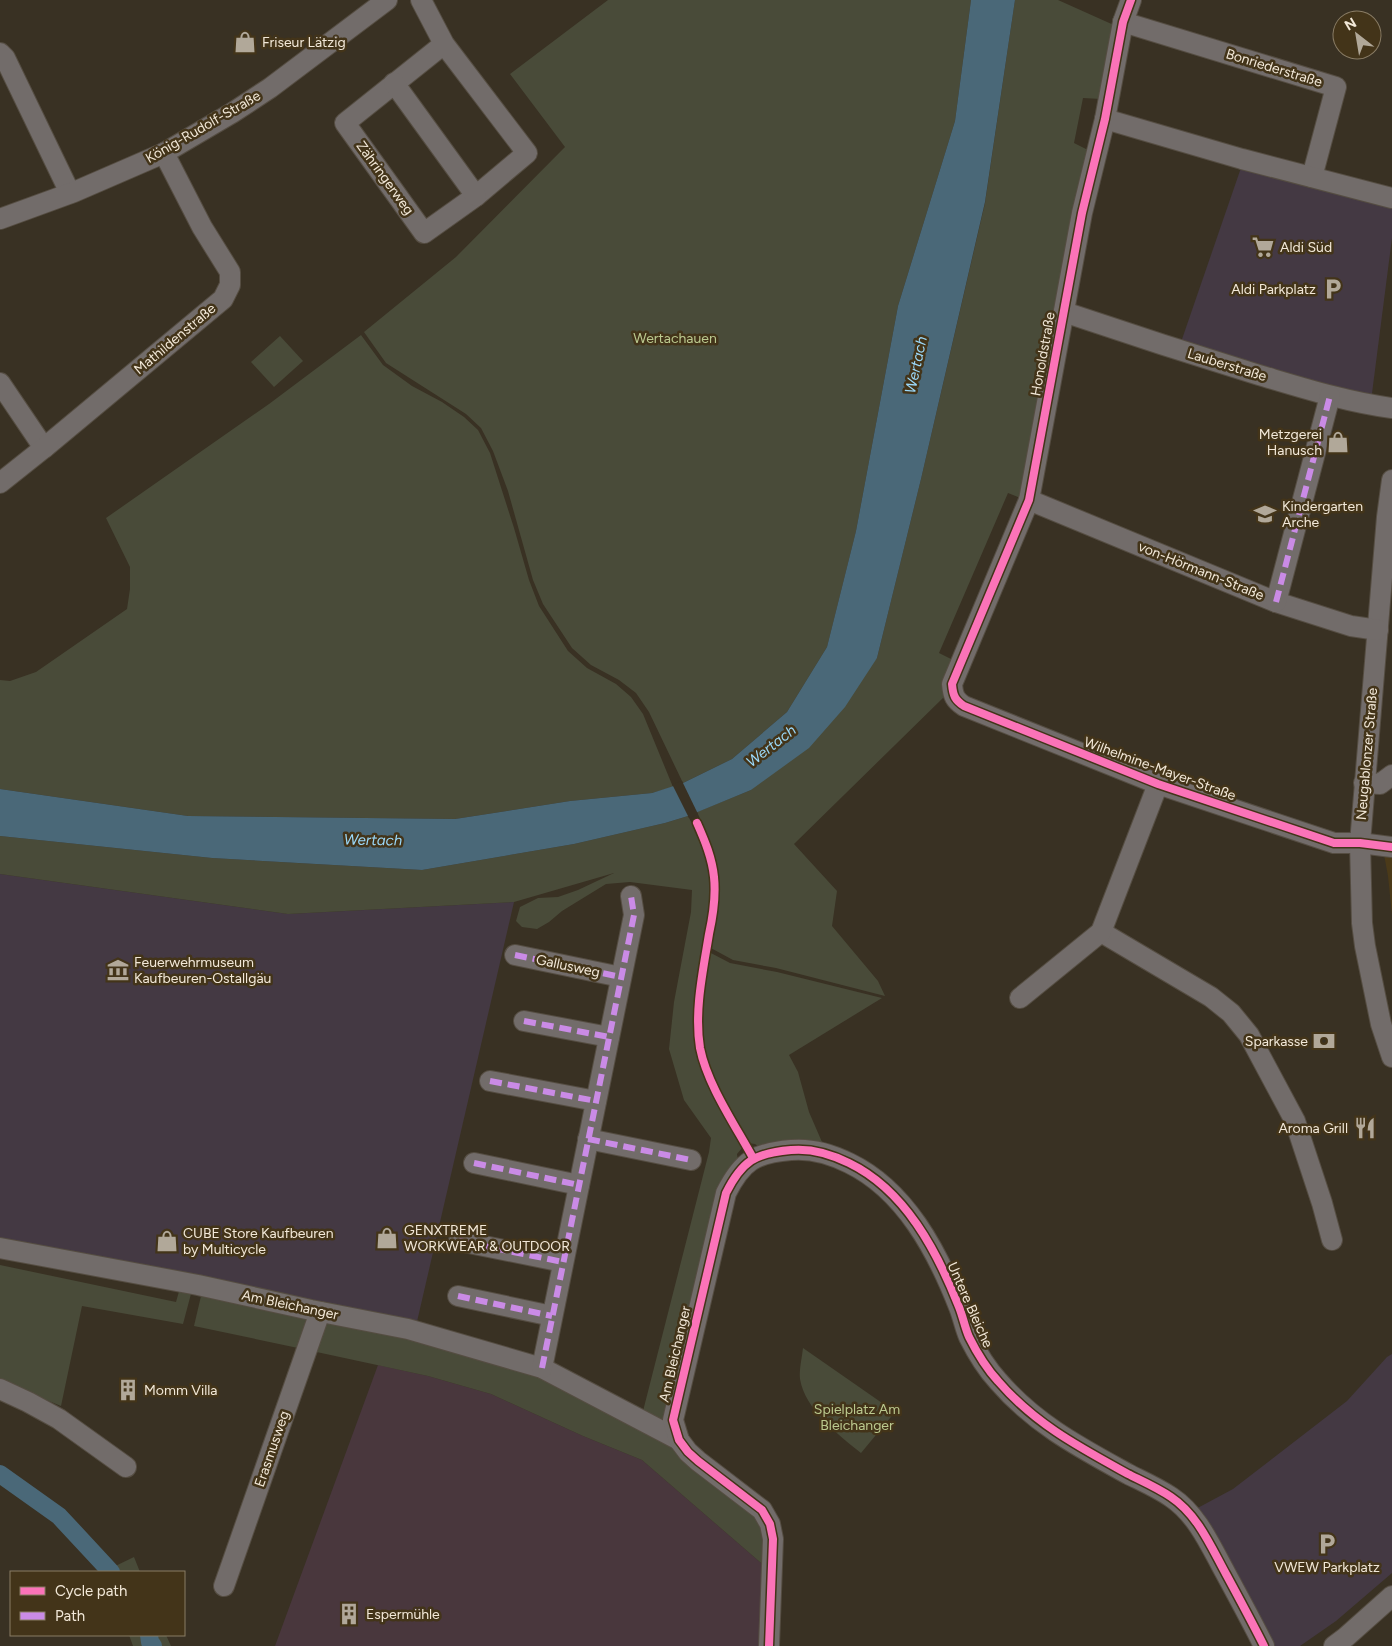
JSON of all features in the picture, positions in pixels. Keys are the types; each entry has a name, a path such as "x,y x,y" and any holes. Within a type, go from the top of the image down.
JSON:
{"street":[{"name":"Zähringerweg","path":"421,0 444,44 527,153 476,196 424,233 345,123 444,44"},
{"name":"Honoldstraße","path":"957,701 952,695 952,684 1029,500 1082,213 1105,119 1123,22 1131,0"},
{"name":"König-Rudolf-Straße","path":"0,219 70,193 164,153 254,99 312,58 373,4"},
{"name":"Bonriederstraße","path":"1123,22 1336,87 1312,177"},
{"path":"0,53 5,58 70,193"},
{"path":"394,83 476,196"},
{"path":"1105,119 1392,198"},
{"name":"Mathildenstraße","path":"0,483 223,299 230,285 230,272 202,227 164,153"},
{"name":"Lauberstraße","path":"1064,312 1176,350 1330,396 1392,408"},
{"path":"0,383 44,448"},
{"path":"1276,602 1330,396"},
{"name":"Neugablonzer Straße","path":"1392,480 1360,843 1362,923 1365,946 1381,1024 1392,1056"},
{"name":"von-Hörmann-Straße","path":"1029,500 1276,602 1351,626 1378,630"},
{"name":"Wilhelmine-Mayer-Straße","path":"957,701 964,706 1158,784 1334,844 1360,843 1392,847"},
{"path":"1364,783 1380,784 1392,775"},
{"name":"Wilhelmine-Mayer-Straße","path":"1020,998 1101,932 1158,784"},
{"path":"542,1368 634,915 631,896"},
{"path":"1101,932 1211,997 1231,1013 1249,1035 1296,1121 1332,1240"},
{"name":"Gallusweg","path":"514,955 621,977"},
{"path":"524,1021 609,1037"},
{"path":"490,1081 596,1100"},
{"path":"588,1140 691,1160"},
{"name":"Untere Bleiche","path":"753,1158 777,1151 803,1149 833,1155 863,1170 895,1195 918,1226 939,1264 981,1360 998,1381 1030,1414 1071,1443 1171,1497 1195,1519 1264,1646"},
{"name":"Am Bleichanger","path":"679,1440 673,1420 726,1193 734,1176 753,1158"},
{"path":"474,1163 579,1185"},
{"path":"459,1242 563,1262"},
{"name":"Am Bleichanger","path":"0,1248 198,1285 408,1329 542,1368 679,1440 698,1461 762,1510 770,1524 773,1539 769,1646"},
{"path":"458,1296 552,1316"},
{"name":"Erasmusweg","path":"224,1586 320,1312"},
{"path":"0,1389 59,1419 126,1467"},
{"path":"1334,1646 1392,1596"}],"shaded area":[{"path":"1243,162 1392,202 1392,238 1371,401 1180,345"},
{"path":"1383,849 1392,851 1392,915 1388,876"},
{"path":"0,874 288,914 514,902 416,1326 0,1242"},
{"path":"1392,1354 1392,1573 1336,1621 1300,1646 1269,1646 1192,1511 1233,1489 1347,1401 1387,1357"},
{"path":"378,1365 428,1376 491,1394 583,1436 642,1460 768,1569 765,1646 275,1646"}],"green space":[{"name":"Wertachauen","path":"608,0 971,0 955,121 898,306 856,531 827,647 787,712 732,759 683,783 649,712 636,693 619,680 591,665 572,648 543,604 533,580 508,491 493,451 481,428 466,414 386,363 364,332 456,257 565,147 510,74"},
{"path":"1015,0 1058,0 1116,26 1101,99 1083,98 1074,143 1088,150 1023,499 1008,493 939,653 955,661 945,696 794,844 837,891 832,926 878,981 885,996 776,968 733,960 709,947 717,903 718,878 710,844 697,812 751,790 877,658 985,203"},
{"path":"361,335 383,365 412,386 442,402 464,417 478,430 490,453 529,580 539,606 568,651 587,668 616,684 631,697 643,714 673,787 652,793 570,801 455,819 188,816 0,789 0,680 10,681 36,672 127,609 130,589 130,567 106,518 269,404"},
{"path":"280,336 303,361 274,387 251,362"},
{"path":"688,816 705,852 712,889 696,1003 696,1047 708,1086 742,1148 737,1154 738,1162 670,1429 642,1415 711,1138 684,1100 669,1049 674,1002 691,912 692,890 630,882 606,884 537,929 522,927 516,921 520,907 538,898 558,897 578,890 614,873 514,902 288,914 0,874 0,836 212,858 422,870 574,844"},
{"path":"709,952 730,963 777,972 882,998 789,1055 798,1072 809,1112 825,1149 762,1149 755,1144 748,1143 716,1084 703,1047 701,1011"},
{"path":"0,1265 176,1302 180,1288 192,1290 183,1324 82,1306 61,1406 0,1381"},
{"path":"201,1296 308,1317 298,1348 194,1326"},
{"path":"324,1317 539,1372 673,1443 758,1513 768,1569 642,1460 583,1436 491,1394 428,1376 312,1351"},
{"name":"Spielplatz Am Bleichanger","path":"803,1348 895,1412 861,1453 824,1421 809,1401 800,1379"},
{"path":"134,1557 140,1571 105,1571"},
{"path":"129,1636 166,1636 171,1646 133,1646"}],"water":[{"name":"Wertach","path":"971,0 1015,0 985,202 921,479 877,658 845,707 809,748 751,790 688,816 574,844 422,870 212,858 0,836 0,789 188,816 455,819 570,801 652,793 683,783 732,759 787,712 827,647 856,531 898,306 955,121"}],"pier":[{"path":"682,781 698,814 689,818 672,784"}],"waterway":[{"path":"0,1474 59,1516 110,1571"},
{"path":"149,1636 153,1646"}],"marked path":[{"path":"1276,602 1330,396"},
{"path":"542,1368 634,915 631,896"},
{"path":"515,955 621,977"},
{"path":"524,1021 609,1037"},
{"path":"490,1081 596,1101"},
{"path":"588,1139 691,1160"},
{"path":"474,1163 579,1185"},
{"path":"459,1241 563,1262"},
{"path":"458,1296 552,1316"}],"cycle path":[{"path":"1131,0 1123,22 1105,119 1082,213 1029,500 952,684 954,695 964,706 1158,784 1334,843 1360,843 1392,847"},
{"path":"697,823 712,863 715,891 699,1005 698,1034 700,1048 715,1090 753,1158"},
{"path":"769,1646 773,1539 770,1524 762,1510 688,1452 679,1440 673,1420 726,1193 744,1166 759,1156 779,1151 799,1150 821,1152 849,1163 887,1189 903,1206 929,1244 950,1286 969,1337 994,1376 1027,1410 1058,1434 1161,1491 1180,1504 1203,1532 1264,1646"}],"place":[{"name":"Friseur Lätzig","path":"245,42"},
{"name":"Aldi Süd","path":"1263,247"},
{"name":"Aldi Parkplatz","path":"1333,289"},
{"name":"Metzgerei Hanusch","path":"1338,442"},
{"name":"Kindergarten Arche","path":"1265,514"},
{"name":"Feuerwehrmuseum Kaufbeuren-Ostallgäu","path":"118,970"},
{"name":"Sparkasse","path":"1324,1041"},
{"name":"Aroma Grill","path":"1365,1128"},
{"name":"GENXTREME WORKWEAR & OUTDOOR","path":"387,1238"},
{"name":"CUBE Store Kaufbeuren by Multicycle","path":"167,1241"},
{"name":"Momm Villa","path":"128,1390"},
{"name":"VWEW Parkplatz","path":"1327,1544"},
{"name":"Espermühle","path":"349,1614"}]}
